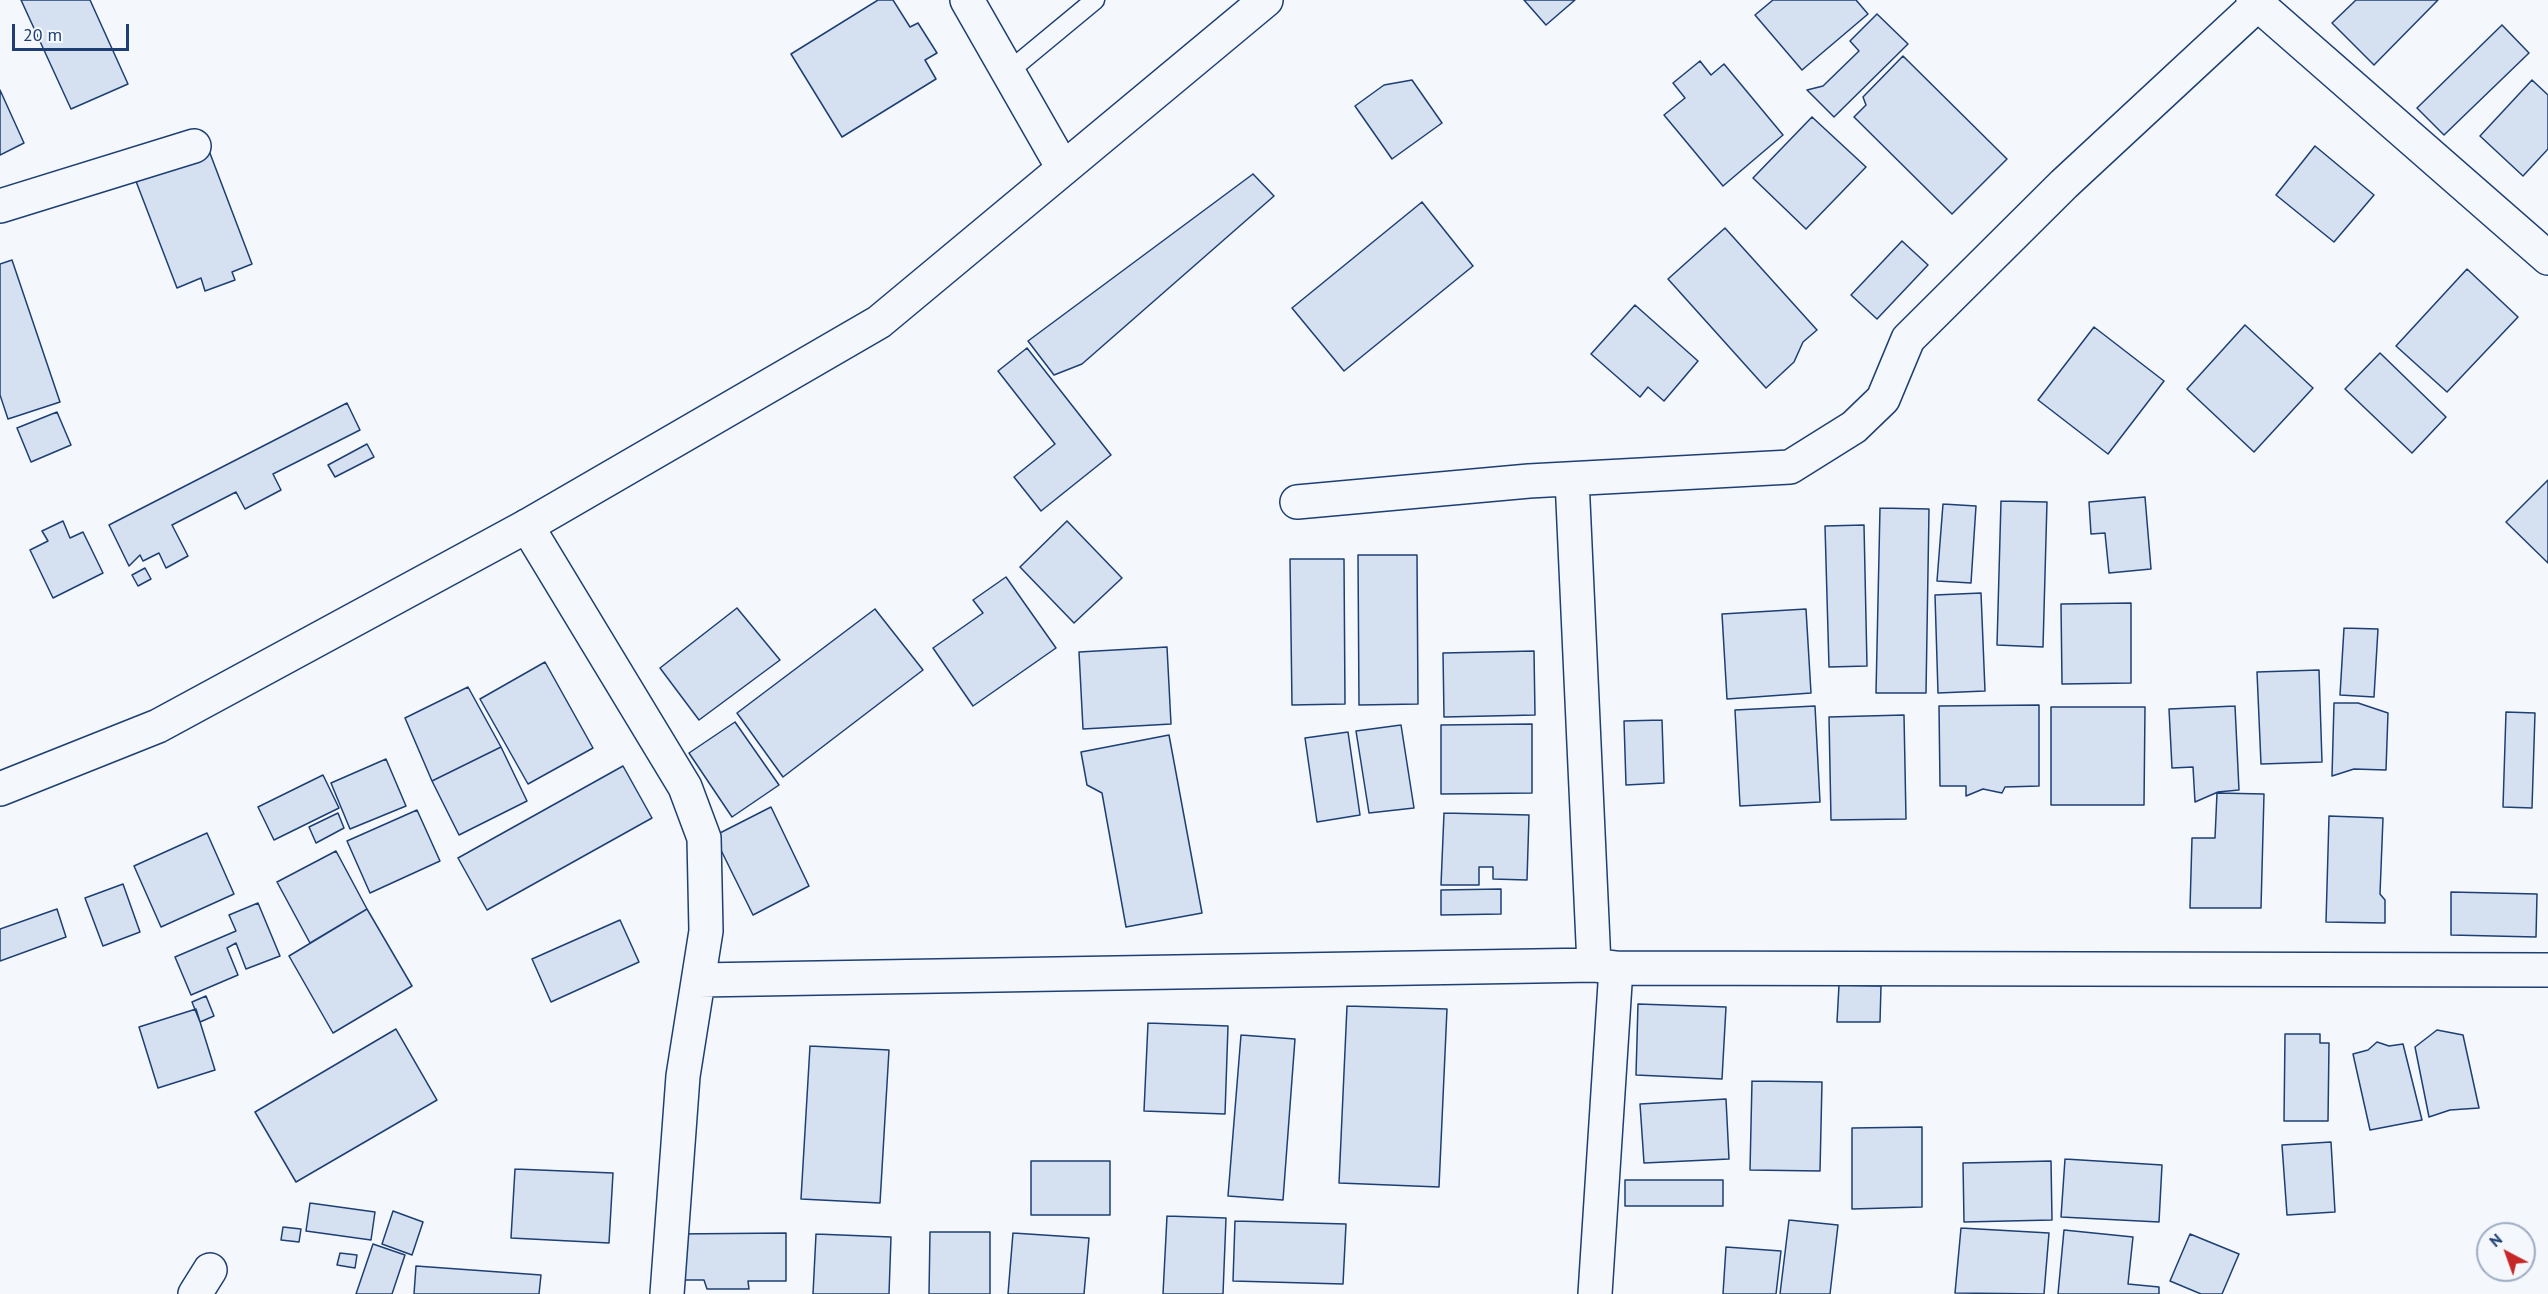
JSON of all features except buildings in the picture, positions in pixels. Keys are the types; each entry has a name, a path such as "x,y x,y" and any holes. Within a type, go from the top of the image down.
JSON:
{"street":[{"path":"967,0 1064,168"},
{"path":"0,789 159,726 527,526 879,322 1266,0"},
{"path":"1297,501 1572,479 1790,467 1854,427 1883,399 1908,339 2064,184 2255,2 2548,258"},
{"path":"0,206 194,146"},
{"path":"1572,479 1605,966 1595,1294"},
{"path":"527,526 685,787 704,838 706,931 683,1076 667,1294"},
{"path":"699,980 1605,966 2548,970"}],"lane":[{"path":"1008,72 1095,0"}]}
